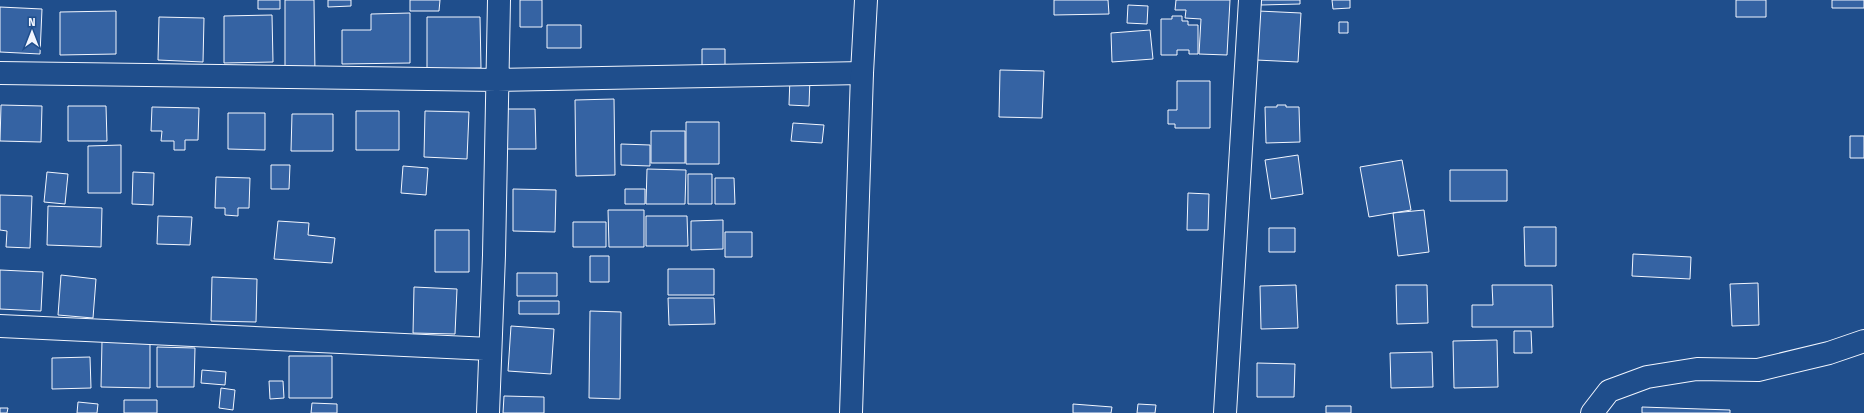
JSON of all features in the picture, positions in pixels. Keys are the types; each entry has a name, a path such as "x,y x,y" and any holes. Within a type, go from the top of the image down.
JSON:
{"main road":[{"path":"488,413 494,255 498,0"},
{"path":"851,413 862,73 866,0"},
{"path":"1225,413 1250,0"},
{"path":"0,73 496,80 862,73"},
{"path":"0,326 490,349"},
{"path":"1592,413 1609,391 1647,376 1697,368 1758,370 1829,353 1864,341"}],"building":[{"path":"258,0 280,0 280,9 258,9"},
{"path":"285,0 314,0 315,75 285,75"},
{"path":"328,0 351,0 351,6 328,7"},
{"path":"410,0 440,0 439,11 410,11"},
{"path":"520,0 542,0 542,27 520,27"},
{"path":"1054,0 1108,0 1109,14 1054,15"},
{"path":"1176,0 1230,0 1227,55 1199,54 1201,19 1185,18 1186,10 1175,10"},
{"path":"1261,0 1300,0 1300,4 1261,5"},
{"path":"1332,0 1350,0 1350,8 1333,9"},
{"path":"1736,0 1766,0 1766,17 1736,17"},
{"path":"1832,0 1864,0 1864,8 1832,8"},
{"path":"1128,5 1148,6 1147,24 1127,23"},
{"path":"0,7 42,9 40,54 0,52"},
{"path":"116,11 116,54 60,55 60,12"},
{"path":"1258,11 1301,13 1298,62 1256,60"},
{"path":"410,13 410,63 342,64 342,30 371,30 371,14"},
{"path":"272,15 273,62 224,63 224,16"},
{"path":"1172,16 1182,16 1182,21 1188,21 1188,25 1198,25 1198,54 1189,54 1189,50 1177,50 1177,55 1161,55 1161,19 1172,19"},
{"path":"159,17 204,18 203,62 158,60"},
{"path":"427,17 480,17 481,68 427,69"},
{"path":"1339,22 1348,22 1348,33 1339,33"},
{"path":"547,25 581,25 581,48 547,48"},
{"path":"1150,30 1153,59 1112,62 1111,33"},
{"path":"702,49 725,49 725,66 702,66"},
{"path":"1000,70 1044,71 1042,118 999,117"},
{"path":"790,77 810,78 809,106 789,105"},
{"path":"1177,81 1210,81 1210,128 1175,128 1175,124 1168,124 1168,110 1177,110"},
{"path":"614,99 615,175 576,176 575,100"},
{"path":"1,105 42,106 41,142 0,141"},
{"path":"1277,105 1299,107 1300,142 1266,143 1265,107 1277,107"},
{"path":"68,106 106,106 107,141 68,141"},
{"path":"152,107 199,108 198,140 185,140 185,150 174,150 174,141 161,141 162,131 151,131"},
{"path":"503,109 535,109 536,149 503,149"},
{"path":"356,111 399,111 399,150 356,150"},
{"path":"425,111 469,112 467,159 424,157"},
{"path":"228,113 265,113 265,150 228,149"},
{"path":"292,114 333,114 333,151 291,151"},
{"path":"686,122 719,122 719,164 686,164"},
{"path":"793,123 824,125 822,143 791,141"},
{"path":"651,131 685,131 685,163 651,163"},
{"path":"1850,136 1864,136 1864,158 1850,158"},
{"path":"621,144 650,145 650,166 621,165"},
{"path":"121,145 121,193 88,193 88,146"},
{"path":"1298,155 1303,194 1271,199 1265,160"},
{"path":"1402,160 1411,210 1369,217 1360,167"},
{"path":"271,165 290,165 289,189 271,189"},
{"path":"403,166 428,168 426,195 401,193"},
{"path":"647,169 686,170 685,204 646,204"},
{"path":"1450,170 1507,170 1507,201 1450,201"},
{"path":"47,172 68,174 65,204 44,202"},
{"path":"133,172 154,173 153,205 132,204"},
{"path":"688,174 712,174 712,204 688,204"},
{"path":"216,177 250,178 249,208 238,208 238,216 225,215 225,208 215,208"},
{"path":"715,178 734,178 735,204 715,204"},
{"path":"513,189 556,190 555,232 513,231"},
{"path":"625,189 645,189 645,204 625,204"},
{"path":"1188,193 1209,194 1208,230 1187,230"},
{"path":"0,195 32,196 30,248 6,247 7,231 0,230"},
{"path":"48,206 102,208 101,247 47,245"},
{"path":"608,210 644,210 644,247 609,247"},
{"path":"1424,210 1429,252 1398,256 1393,213"},
{"path":"158,216 192,217 190,245 157,244"},
{"path":"646,216 687,216 688,246 646,246"},
{"path":"723,220 723,249 691,250 691,221"},
{"path":"278,221 309,223 308,235 335,238 332,263 274,259"},
{"path":"573,222 606,222 606,247 573,247"},
{"path":"1524,227 1556,227 1556,266 1525,266"},
{"path":"1269,228 1295,228 1295,252 1269,252"},
{"path":"435,230 469,230 469,272 435,272"},
{"path":"725,232 752,232 752,257 725,257"},
{"path":"1633,254 1691,257 1690,279 1632,276"},
{"path":"590,256 609,256 609,282 590,282"},
{"path":"668,269 714,269 714,295 668,295"},
{"path":"0,270 43,272 41,311 0,309"},
{"path":"517,273 557,273 557,296 517,296"},
{"path":"61,275 96,279 93,318 58,315"},
{"path":"212,277 257,279 256,322 211,321"},
{"path":"1758,283 1759,325 1732,326 1730,284"},
{"path":"1296,285 1298,328 1261,329 1260,286"},
{"path":"1396,285 1427,285 1428,323 1397,324"},
{"path":"1492,285 1552,285 1553,327 1472,327 1472,305 1493,305"},
{"path":"414,287 457,289 455,334 413,333"},
{"path":"668,298 714,298 715,324 669,325"},
{"path":"519,301 559,301 559,314 519,314"},
{"path":"590,311 621,312 620,399 589,398"},
{"path":"511,326 554,329 551,374 508,371"},
{"path":"1514,331 1531,331 1532,353 1514,353"},
{"path":"1497,340 1498,387 1454,388 1453,341"},
{"path":"102,341 150,341 150,388 101,387"},
{"path":"157,347 195,348 194,387 157,387"},
{"path":"1432,352 1433,387 1391,388 1390,353"},
{"path":"289,356 332,356 332,398 289,398"},
{"path":"90,357 91,388 52,389 52,358"},
{"path":"1257,363 1295,364 1294,397 1257,397"},
{"path":"202,370 226,372 225,385 201,383"},
{"path":"269,381 283,381 284,398 270,399"},
{"path":"221,388 235,390 233,410 219,408"},
{"path":"504,396 544,397 544,413 503,413"},
{"path":"124,400 157,400 157,413 124,413"},
{"path":"78,402 98,404 97,413 77,413"},
{"path":"312,403 337,404 337,413 311,413"},
{"path":"1073,404 1112,407 1111,413 1073,413"},
{"path":"1138,404 1156,405 1155,413 1137,413"},
{"path":"1326,406 1351,406 1351,413 1326,413"},
{"path":"1642,407 1730,410 1730,413 1642,413"},
{"path":"0,408 8,408 7,413 0,413"}]}
